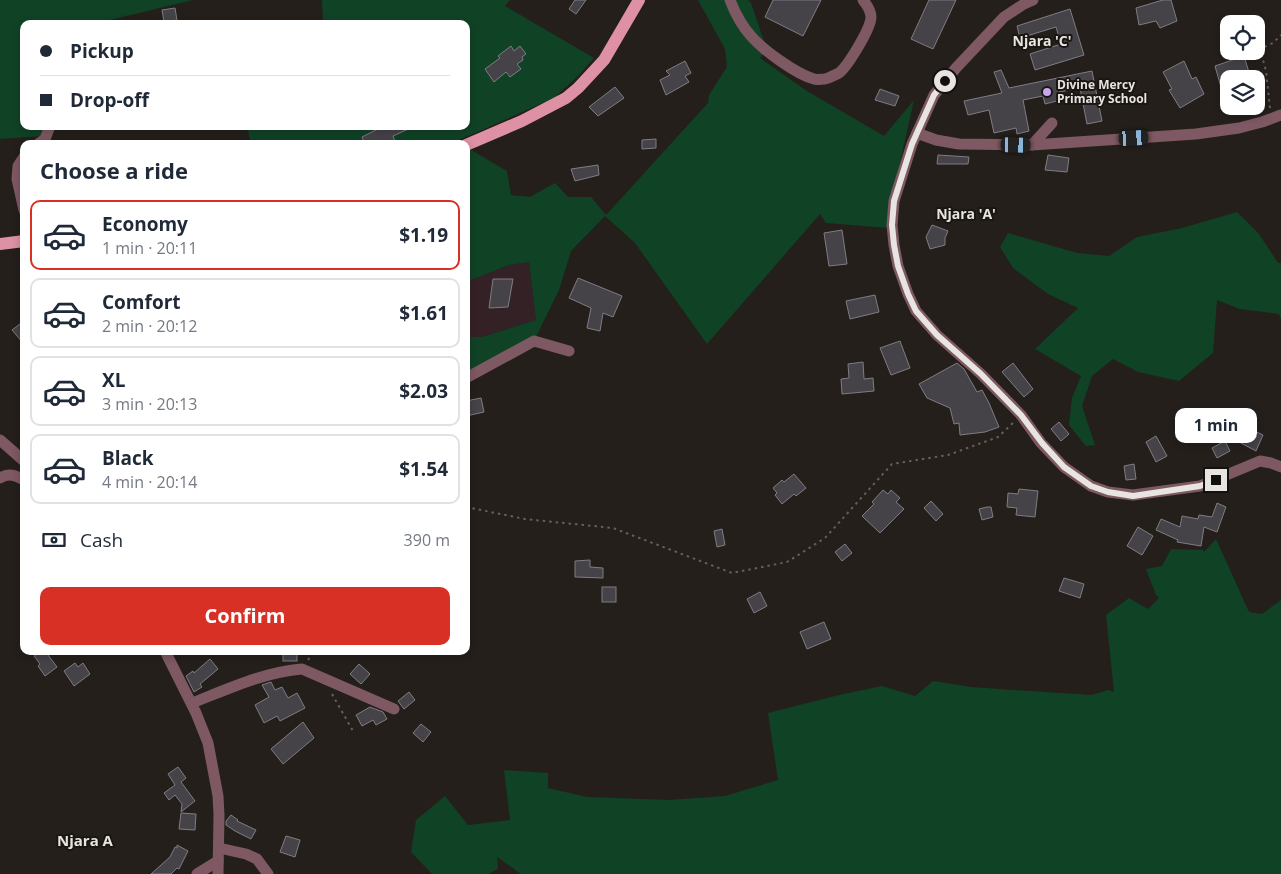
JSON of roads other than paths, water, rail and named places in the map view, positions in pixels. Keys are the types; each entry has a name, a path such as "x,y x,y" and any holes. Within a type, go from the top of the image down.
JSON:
{"main road":[{"path":"470,143 522,121 566,98 578,88 604,60 639,0"},
{"path":"0,244 20,242"}],"street":[{"path":"730,0 737,16 750,35 762,47 793,69 816,80 839,73 857,49 871,18 863,0"},
{"path":"1032,0 1004,17 956,68 934,95 912,144 894,201 892,225 898,266 916,311 937,335 981,374 1021,415 1042,443 1064,467 1091,486 1108,492 1133,496 1200,486 1260,462 1271,463 1281,467"},
{"path":"917,133 936,140 960,144 1032,145 1196,134 1239,128 1262,122 1276,115"},
{"path":"1032,145 1052,123"},
{"path":"20,163 17,179 20,192"},
{"path":"470,376 534,341 570,350"},
{"path":"0,440 20,458"},
{"path":"0,478 8,474 20,478"},
{"path":"168,655 192,703 208,743 218,796 218,874"},
{"path":"192,703 267,675 302,668 394,709"},
{"path":"219,848 257,858 268,874"},
{"path":"197,874 218,861"}],"place":[{"name":"Divine Mercy Primary School","path":"1047,92"}],"district":[{"name":"Njara 'C'","path":"1042,41"},
{"name":"Njara 'A'","path":"966,214"},
{"name":"Njara A","path":"85,841"}]}
